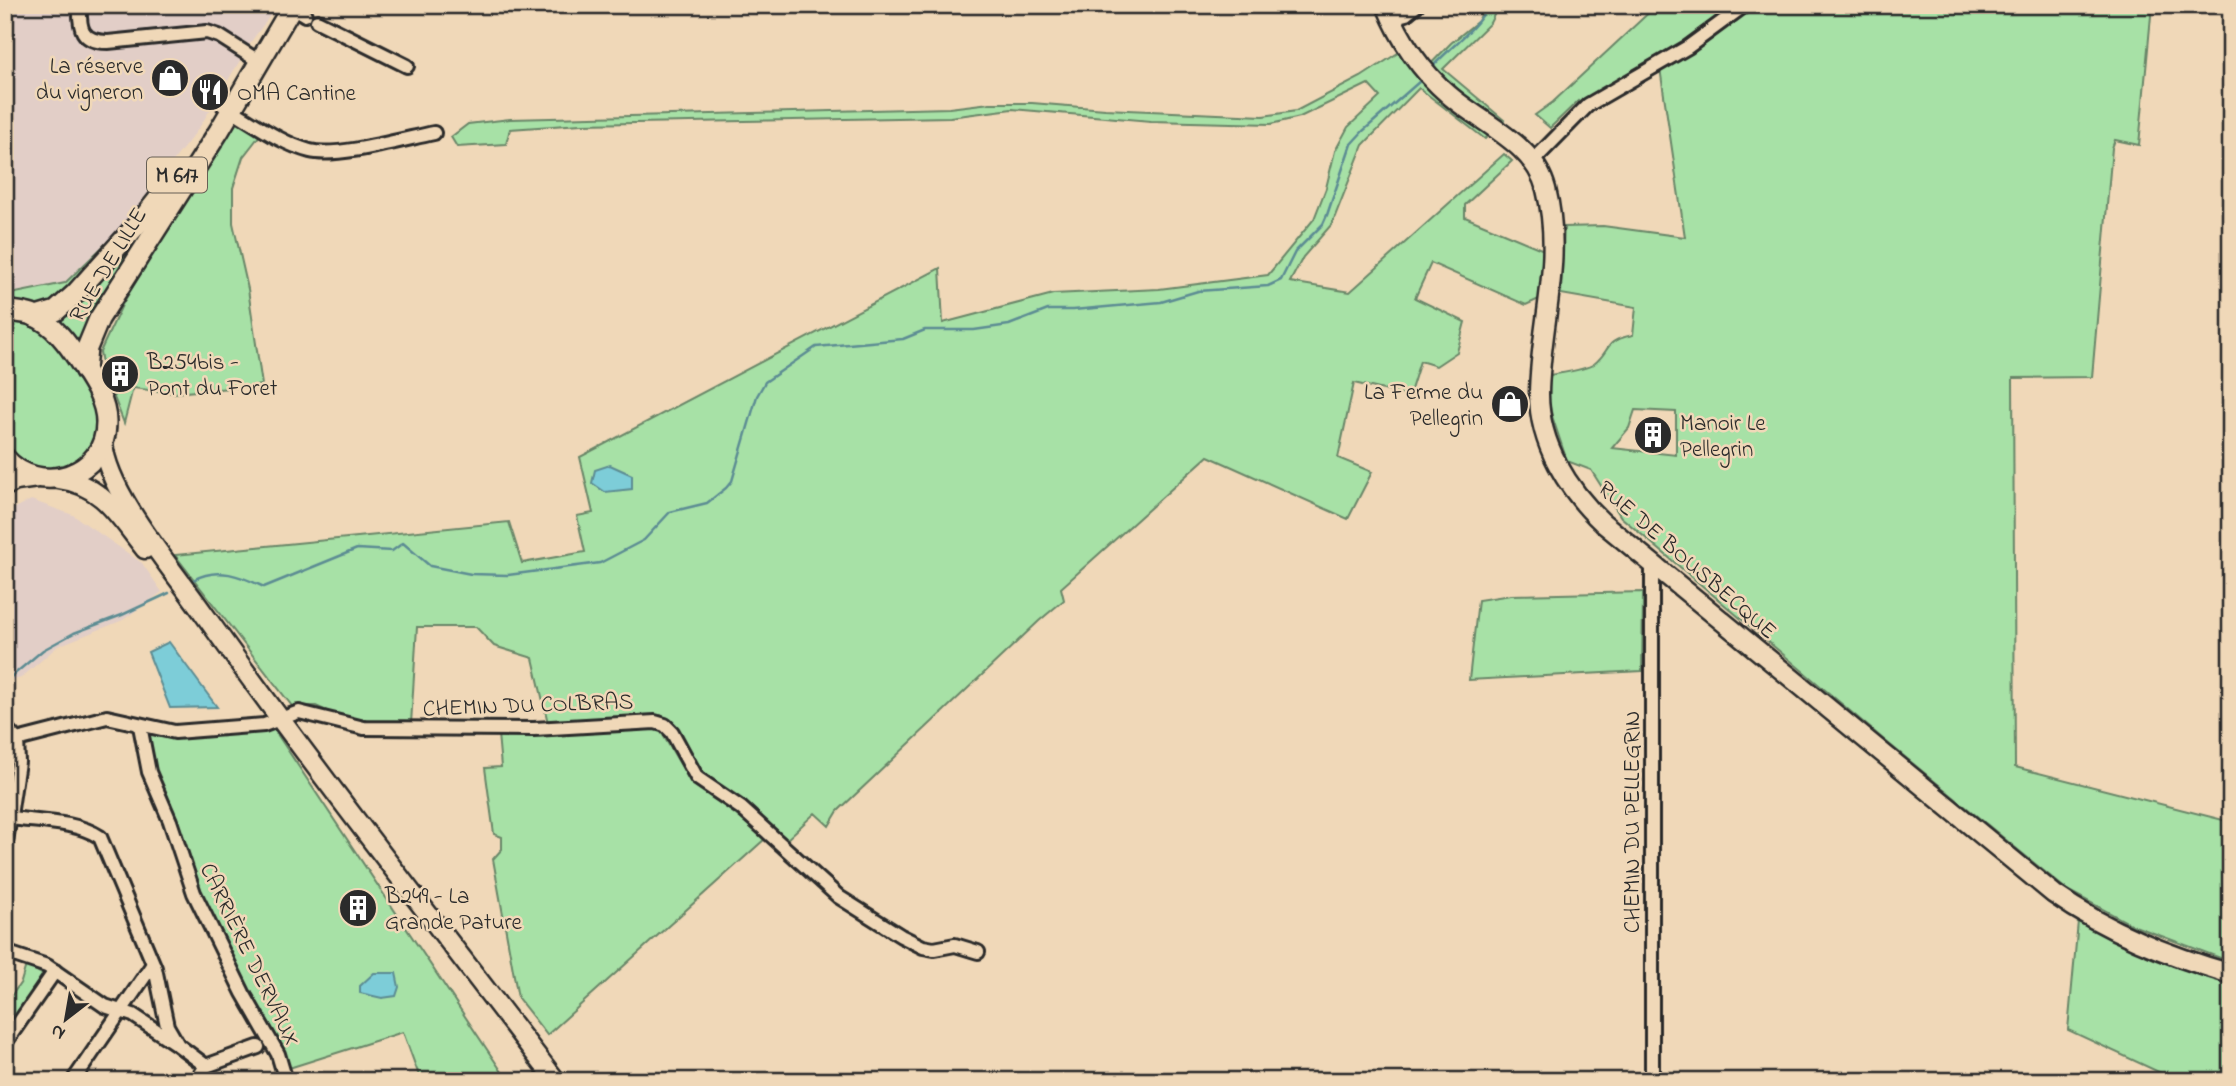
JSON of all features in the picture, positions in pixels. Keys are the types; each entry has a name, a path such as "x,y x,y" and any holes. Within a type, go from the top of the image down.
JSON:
{"main road":[{"name":"RUE DE LILLE","path":"85,371 87,348 99,319 256,60 270,30 302,12"},
{"name":"RUE DE LILLE","path":"36,317 51,313 61,306 123,242 227,108"},
{"path":"5,458 21,472 37,478 59,479 74,474 97,454 103,442 106,421 104,407 85,371 56,331 36,317 8,312"}],"street":[{"path":"80,5 80,26 85,35 95,41 207,32 219,36 256,60"},
{"path":"1388,11 1406,14 1417,5"},
{"path":"1533,161 1588,106 1679,52 1745,5"},
{"name":"RUE DE BOUSBECQUE","path":"1388,11 1412,54 1434,82 1522,149 1533,161 1546,191 1554,237 1551,292 1539,394 1547,437 1563,474 1583,503 1603,523 2054,894 2133,940 2178,958 2231,974"},
{"path":"302,12 407,66"},
{"path":"227,108 292,144 318,153 343,151 434,133"},
{"path":"103,442 106,464 137,519 263,697 556,1081"},
{"path":"5,486 16,481 37,478"},
{"path":"59,479 82,483 106,502 263,697"},
{"name":"CHEMIN DU PELLEGRIN","path":"1652,563 1652,1081"},
{"name":"CHEMIN DU COLBRAS","path":"17,740 101,718 112,718 167,732 198,732 264,725 299,712 364,728 534,729 661,723 672,732 697,778 741,808 839,897 923,947 934,949 955,946 978,952"},
{"name":"CARRIÈRE DERVAUX","path":"141,726 149,772 170,821 190,882 243,993 278,1054 286,1081"},
{"path":"5,727 17,740 18,762 5,849"},
{"path":"11,818 69,826 100,837 153,964 162,1012 178,1045"},
{"path":"5,952 39,963 105,1006 133,1015 206,1066"},
{"path":"73,1081 153,964"},
{"path":"5,1043 55,971"},
{"path":"196,1081 206,1066 258,1047"}],"shaded area":[{"path":"5,5 278,5 253,39 199,128 117,233 65,283 11,294 5,289"},
{"path":"31,500 73,515 142,563 162,592 123,620 58,646 21,678 5,682 5,513"}],"green space":[{"path":"1486,5 1499,5 1490,23 1443,69 1504,120 1485,139 1419,88 1363,145 1332,224 1303,257 1290,282 1350,292 1504,154 1512,161 1465,205 1465,217 1544,250 1548,255 1539,299 1526,305 1431,263 1415,298 1465,322 1457,352 1436,366 1420,361 1409,396 1354,383 1338,458 1372,472 1348,519 1208,456 1061,588 1064,600 838,811 829,826 815,813 784,842 704,775 689,758 661,715 548,723 533,658 494,646 476,627 417,627 411,724 344,719 316,706 292,706 175,555 509,522 522,563 585,552 577,516 593,513 580,457 940,268 943,323 1053,294 1159,289 1268,275 1314,219 1326,188 1335,151 1348,127 1380,97 1368,84 1300,117 1271,124 1151,121 1012,109 950,117 581,124 510,129 506,144 457,147 451,137 468,124 510,119 949,108 990,103 1263,116 1296,111 1361,77 1401,51 1421,74 1451,43 1478,21"},
{"path":"1657,5 2152,5 2139,145 2115,140 2112,148 2092,377 2013,378 2015,767 2231,822 2231,962 2132,925 2067,890 1883,739 1621,517 1591,470 1567,461 1552,416 1545,383 1550,375 1594,364 1616,340 1633,335 1636,307 1561,294 1564,227 1603,226 1685,237 1660,68 1582,105 1578,101 1550,128 1535,115 1553,102","holes":["1635,410 1676,412 1676,455 1612,448 1629,428"]},
{"path":"238,119 260,135 243,157 233,188 233,223 248,289 262,385 174,393 133,388 124,423 103,369 100,352 122,305 170,224"},
{"path":"152,221 79,349 53,319"},
{"path":"117,233 64,299 46,310 5,303 5,290 11,294 65,283"},
{"path":"16,319 43,327 90,390 100,431 79,465 35,472 5,449 5,320"},
{"path":"1643,592 1642,671 1469,680 1478,600 1511,595"},
{"path":"645,726 660,730 689,779 766,838 547,1035 518,998 493,859 502,849 502,837 494,834 485,768 501,767 498,734"},
{"path":"273,728 506,1078 502,1081 421,1081 403,1032 289,1068 225,947 188,864 158,778 146,734 210,736"},
{"path":"2078,921 2138,951 2231,981 2231,1081 2178,1081 2068,1030"},
{"path":"26,965 45,976 5,1031 5,1005 21,982"}],"water":[{"path":"610,465 632,475 632,489 605,492 592,483 595,470"},
{"path":"169,642 217,707 170,708 148,652"},
{"path":"374,973 396,973 399,987 396,996 382,998 360,993 360,986"}],"waterway":[{"path":"1434,65 1471,29 1489,5"},
{"path":"193,580 220,573 238,576 264,587 357,549 392,551 403,543 430,566 471,574 508,575 600,563 644,540 670,512 707,503 726,488 732,481 757,396 765,382 816,347 903,339 925,330 974,330 1009,325 1048,310 1161,302 1198,291 1268,286 1281,280 1295,252 1323,224 1351,144 1420,81"},
{"path":"5,682 43,650 74,633 169,593"}],"place":[{"name":"La réserve du vigneron","path":"170,78"},
{"name":"OMA Cantine","path":"210,92"},
{"name":"B254bis - Pont du Foret","path":"120,374"},
{"name":"La Ferme du Pellegrin","path":"1510,404"},
{"name":"Manoir Le Pellegrin","path":"1653,435"},
{"name":"B249 - La Grande Pature","path":"358,908"}]}
